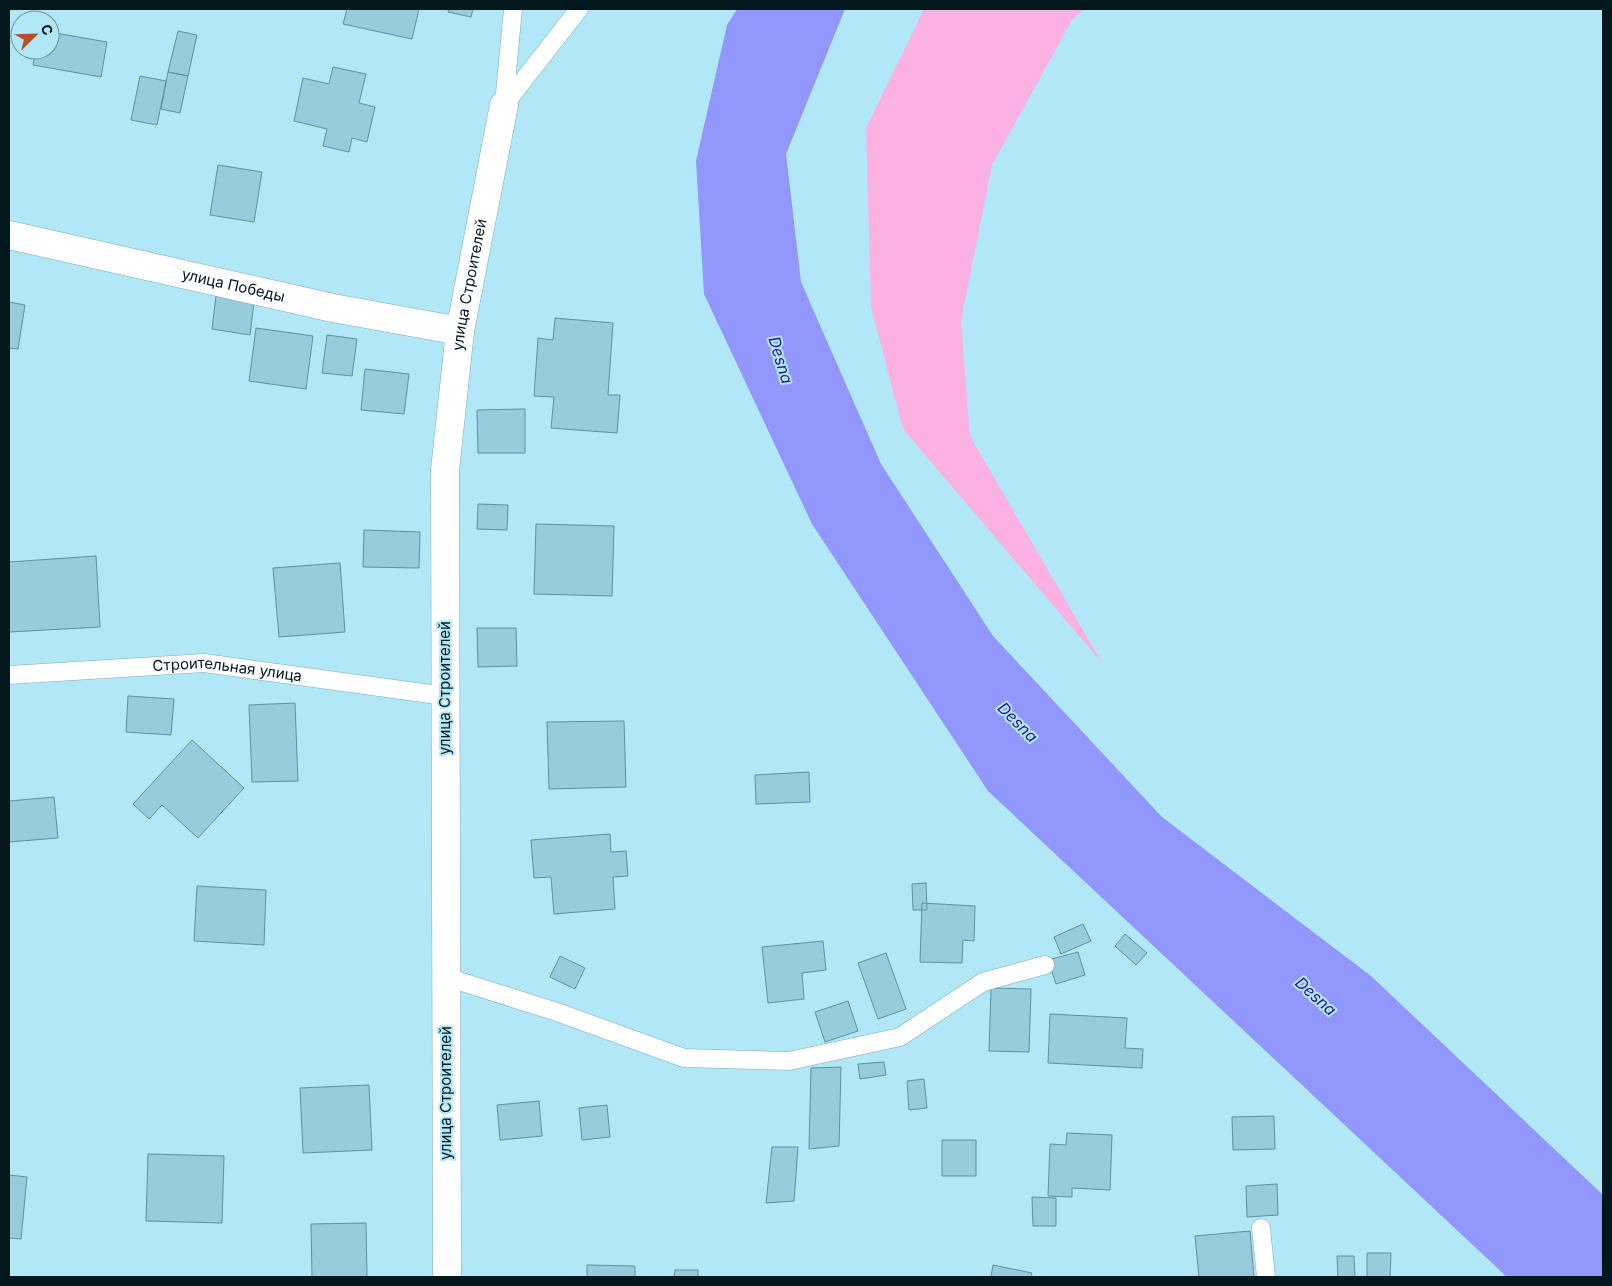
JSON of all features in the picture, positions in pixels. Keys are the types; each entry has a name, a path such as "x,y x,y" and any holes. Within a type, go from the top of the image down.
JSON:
{"street":[{"name":"улица Строителей","path":"447,1277 445,470 460,331 504,104"},
{"name":"улица Победы","path":"9,235 333,308 460,331"}],"lane":[{"path":"504,104 513,9"},
{"path":"504,104 579,9"},
{"name":"Строительная улица","path":"9,674 204,662 445,696"},
{"path":"446,977 557,1012 684,1058 789,1061 900,1037 983,982 1045,965"},
{"path":"1261,1228 1266,1277"}],"shaded area":[{"path":"924,9 1084,9 1072,20 992,165 961,320 970,436 1102,663 903,429 871,307 866,128"}],"water":[{"name":"Desna","path":"737,9 845,9 786,154 801,282 881,464 993,636 1162,817 1371,976 1603,1195 1603,1277 1507,1277 988,791 812,524 704,294 696,161 727,25"}],"building":[{"path":"347,9 419,9 412,39 343,24"},
{"path":"449,9 473,9 471,17 448,12"},
{"path":"178,31 197,35 188,76 168,72"},
{"path":"60,34 107,42 101,77 33,65 34,60 60,60"},
{"path":"333,67 366,74 359,103 375,107 367,142 352,138 349,152 323,146 327,129 294,121 303,78 329,84"},
{"path":"168,72 188,76 180,113 161,109"},
{"path":"140,76 166,81 157,125 131,120"},
{"path":"218,165 262,172 254,222 210,215"},
{"path":"216,296 254,302 250,335 212,329"},
{"path":"9,302 25,305 18,349 9,348"},
{"path":"555,318 613,323 608,395 620,395 617,433 551,428 554,397 534,396 538,338 553,340"},
{"path":"256,328 313,336 306,389 249,381"},
{"path":"327,335 357,339 352,376 322,373"},
{"path":"365,369 409,374 404,414 361,410"},
{"path":"525,409 525,453 478,453 477,410"},
{"path":"478,504 508,505 507,530 477,529"},
{"path":"536,524 614,526 612,596 534,594"},
{"path":"364,530 420,532 419,568 363,567"},
{"path":"96,556 100,627 9,632 9,562"},
{"path":"340,563 345,632 279,637 273,568"},
{"path":"477,628 516,628 517,666 478,667"},
{"path":"128,696 174,699 171,735 126,732"},
{"path":"295,703 298,781 252,782 249,705"},
{"path":"624,721 626,787 549,789 547,722"},
{"path":"192,740 244,788 198,838 162,805 149,819 133,804"},
{"path":"809,772 810,802 756,804 755,775"},
{"path":"54,797 58,838 9,842 9,801"},
{"path":"610,834 611,852 626,851 628,876 613,877 615,909 554,914 551,877 534,878 531,840"},
{"path":"926,883 927,910 913,910 912,884"},
{"path":"197,886 266,890 264,945 194,941"},
{"path":"922,903 975,906 974,941 963,940 962,963 920,962"},
{"path":"1083,924 1091,941 1061,954 1054,937"},
{"path":"1125,934 1147,953 1136,965 1115,946"},
{"path":"823,941 826,970 802,973 804,999 768,1003 762,947"},
{"path":"1078,952 1085,975 1056,984 1048,960"},
{"path":"886,953 906,1009 878,1019 858,963"},
{"path":"560,956 585,968 575,989 550,977"},
{"path":"991,988 1031,989 1029,1052 989,1051"},
{"path":"848,1001 858,1031 825,1042 815,1012"},
{"path":"1050,1014 1127,1018 1125,1048 1143,1049 1142,1068 1048,1063"},
{"path":"884,1062 886,1075 860,1079 858,1064"},
{"path":"841,1067 839,1146 809,1149 811,1068"},
{"path":"924,1079 927,1108 909,1110 907,1081"},
{"path":"369,1085 372,1150 303,1153 300,1088"},
{"path":"539,1101 542,1136 500,1140 497,1105"},
{"path":"607,1105 610,1137 582,1140 579,1108"},
{"path":"1274,1116 1275,1149 1233,1150 1232,1117"},
{"path":"1067,1133 1112,1135 1110,1190 1072,1188 1072,1197 1048,1196 1050,1144 1066,1145"},
{"path":"942,1140 976,1140 976,1176 942,1176"},
{"path":"772,1147 798,1147 794,1201 766,1203"},
{"path":"148,1154 224,1156 222,1223 146,1221"},
{"path":"9,1175 27,1177 21,1239 9,1238"},
{"path":"1277,1184 1278,1215 1247,1217 1246,1186"},
{"path":"1032,1197 1056,1198 1056,1226 1033,1226"},
{"path":"366,1223 367,1277 312,1277 311,1224"},
{"path":"1250,1231 1254,1277 1199,1277 1195,1236"},
{"path":"1367,1253 1391,1253 1390,1277 1367,1277"},
{"path":"1337,1256 1354,1256 1355,1277 1338,1277"},
{"path":"587,1265 635,1266 635,1277 587,1277"},
{"path":"993,1265 1032,1273 1031,1277 991,1277"},
{"path":"675,1270 698,1270 698,1277 674,1277"}]}
